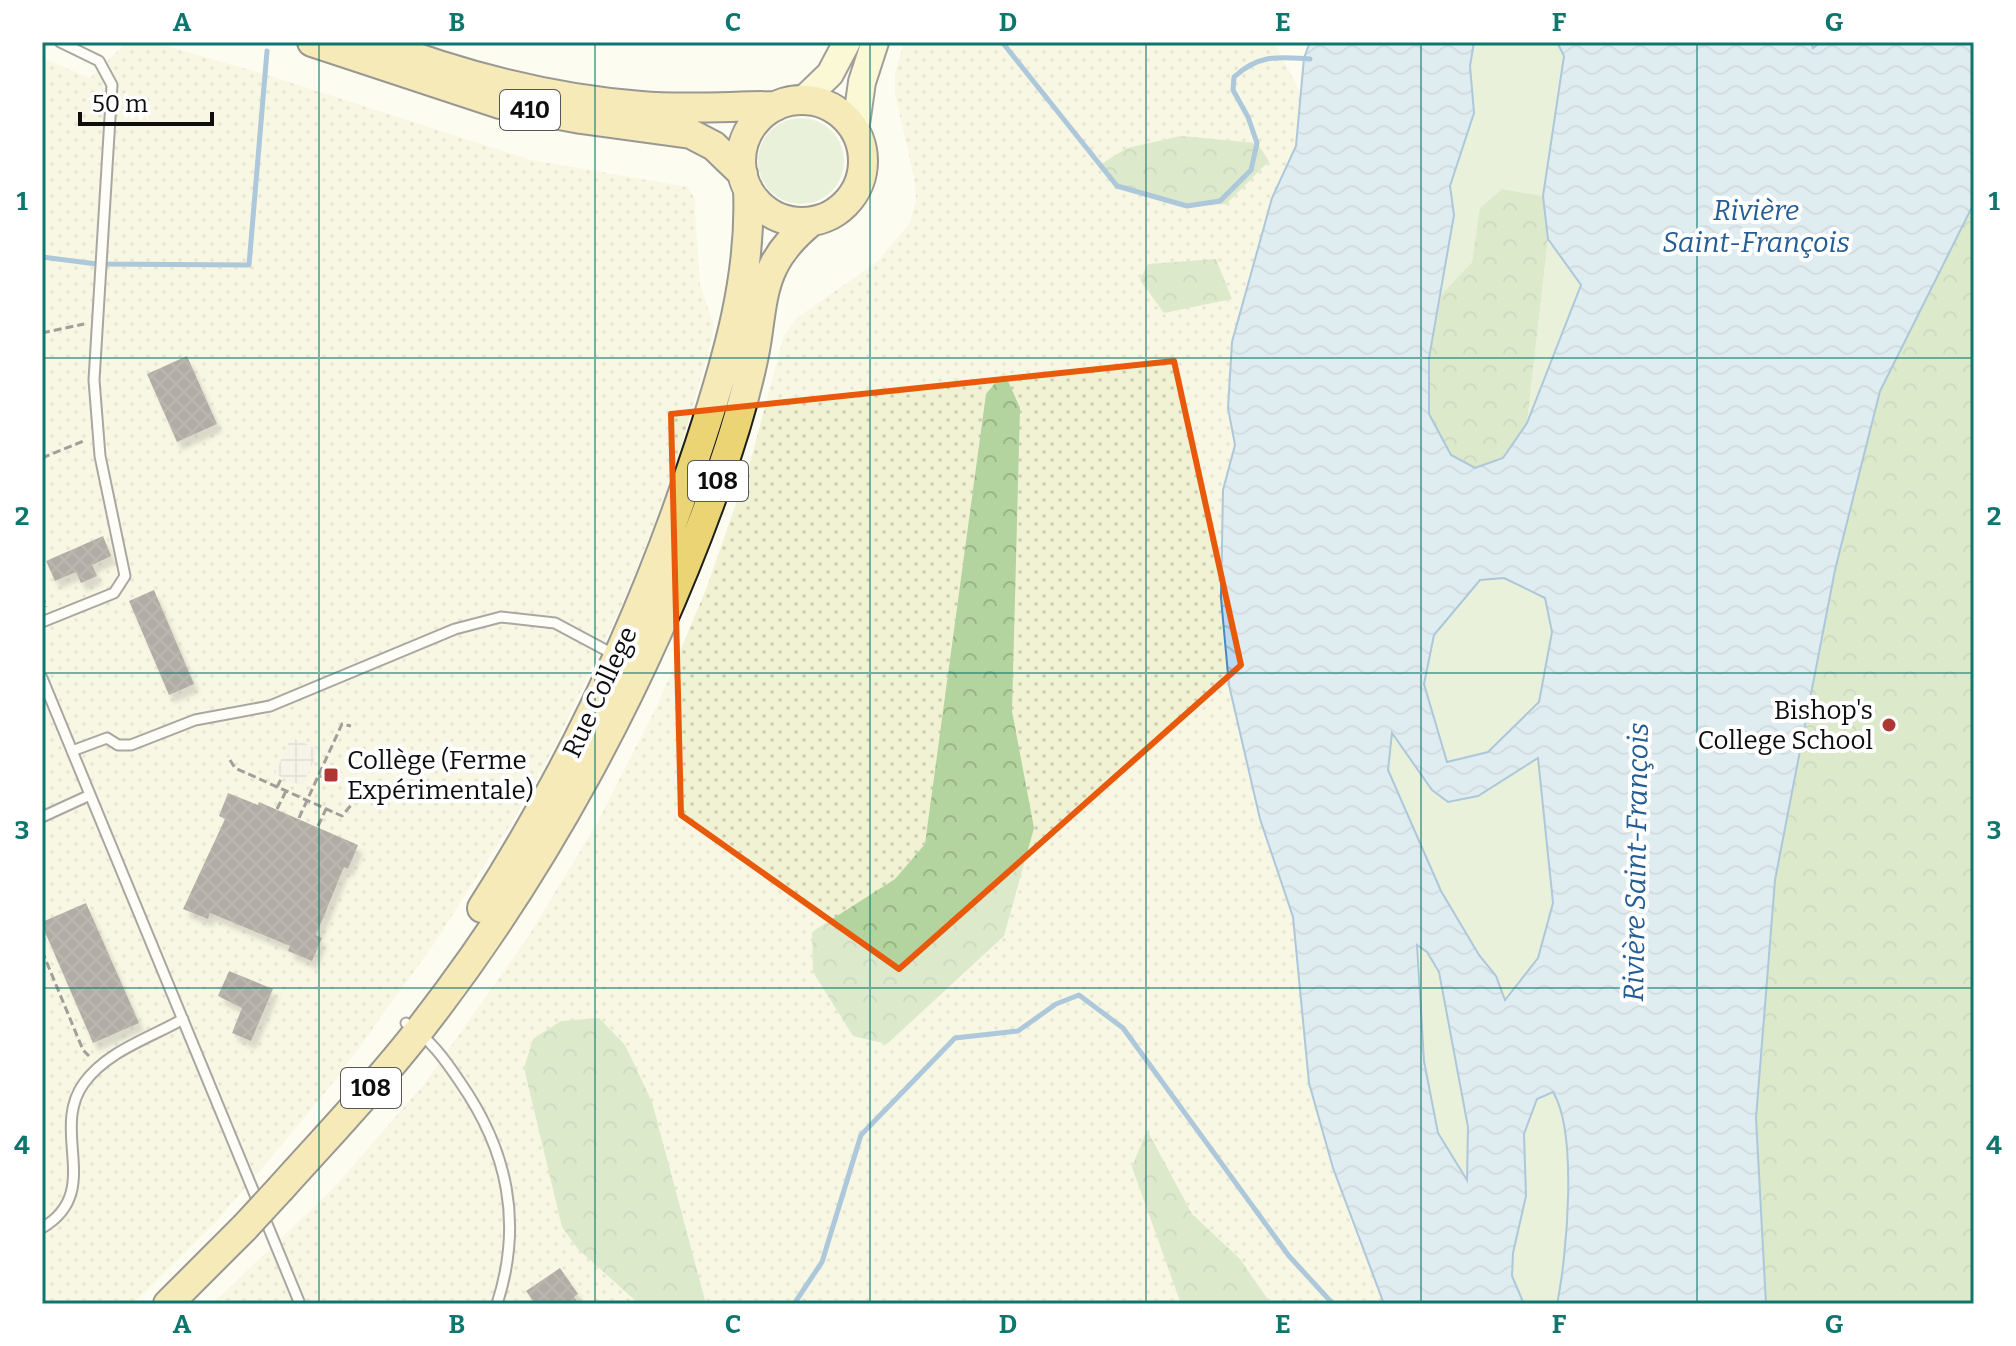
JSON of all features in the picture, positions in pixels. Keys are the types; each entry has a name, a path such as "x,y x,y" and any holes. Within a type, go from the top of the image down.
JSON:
{"main road":[{"name":"410","path":"312,42 500,104 691,134 714,146 746,182"},
{"name":"410","path":"373,42 483,79 594,100 668,108 790,103"},
{"name":"Rue College","path":"412,1028 568,760 619,656 675,516 727,352 748,261 746,182 742,155 747,135 759,118 790,103 830,74 847,42"},
{"name":"Rue College","path":"168,1304 245,1227 322,1142 516,892 621,705 672,597 723,469 745,392 772,268 788,244 812,221 842,206 858,184 863,157 855,131 862,82 875,42"},
{"path":"790,103 836,111 855,131"},
{"path":"746,182 761,205 778,217 812,221"}],"lane":[{"path":"42,622 114,593 125,576 97,436 96,325 112,85 99,61 60,42"},
{"path":"72,751 107,738 118,745 131,745 195,720 270,706 455,629 501,617 555,623 619,656"},
{"path":"42,678 300,1304"},
{"path":"42,817 90,795"},
{"path":"42,1228 69,1204 74,1177 70,1126 73,1104 83,1084 100,1065 183,1019"},
{"path":"412,1028 440,1052 477,1106 502,1162 510,1198 511,1236 506,1277 497,1304"}],"path":[{"path":"42,333 77,323 96,325"},
{"path":"42,458 97,436"},
{"path":"299,818 342,724 351,726"},
{"path":"230,760 235,768 342,816 356,799"},
{"path":"319,775 327,778 331,775"},
{"path":"277,787 282,777"},
{"path":"277,809 286,791"},
{"path":"318,826 326,809"},
{"path":"42,951 83,1050 100,1065"}],"highlighted area":[{"path":"1174,361 1241,665 899,969 681,815 671,414"}],"green space":[{"path":"127,42 152,42 264,74 531,160 688,187 694,198 700,285 713,323 712,338 671,483 621,607 555,745 517,814 433,945 336,1079 280,1147 214,1224 132,1304 42,1304 42,58 90,78"},
{"path":"904,42 1274,42 1302,96 1296,146 1272,198 1228,408 1235,445 1223,490 1221,598 1229,685 1260,819 1293,917 1309,1083 1352,1224 1384,1304 212,1304 331,1191 425,1083 528,937 596,825 656,708 707,587 750,463 784,336 797,318 878,261 910,223 916,200 914,177 895,94 895,73"},
{"path":"1474,42 1557,42 1564,56 1543,196 1502,189 1481,208 1472,262 1441,295 1454,215 1450,186 1474,113 1470,66"},
{"path":"793,118 809,118 832,130 841,144 844,161 841,178 832,192 809,204 793,204 777,197 765,185 758,169 758,153 765,137 777,125"},
{"path":"1181,136 1257,143 1269,161 1226,204 1187,206 1117,186 1098,166 1127,148"},
{"path":"1502,189 1543,196 1548,239 1527,423 1503,458 1475,468 1451,456 1429,414 1429,358 1441,295 1472,262 1480,208"},
{"name":"Bishop's College School","path":"1974,203 1974,1304 1766,1304 1756,1118 1775,880 1835,570 1880,391"},
{"path":"1548,239 1581,285 1527,423"},
{"path":"1216,259 1232,299 1164,313 1140,280 1148,264"},
{"path":"1004,372 1020,408 1012,711 1034,828 1004,936 887,1044 853,1036 813,972 812,932 895,879 925,844 986,394"},
{"path":"1504,578 1545,597 1552,632 1539,702 1488,752 1447,762 1424,684 1434,635 1480,580"},
{"path":"1392,732 1432,790 1478,796 1538,757 1553,903 1538,958 1505,1000 1496,976 1479,955 1441,891 1388,770"},
{"path":"1417,944 1427,952 1439,972 1468,1127 1467,1182 1438,1133 1424,1061"},
{"path":"599,1018 625,1045 652,1102 706,1304 639,1304 578,1249 562,1227 524,1068 533,1039 561,1021"},
{"path":"1553,1091 1561,1111 1568,1165 1567,1226 1561,1282 1557,1304 1524,1304 1512,1276 1513,1252 1526,1196 1524,1134 1537,1099"},
{"path":"1147,1130 1192,1214 1240,1259 1271,1304 1181,1304 1132,1167"}],"shaded area":[{"path":"291,737 319,750 302,786 275,774"}],"water":[{"name":"Rivière Saint-François","path":"1310,42 1474,42 1470,66 1474,113 1450,186 1454,215 1429,358 1429,414 1451,455 1475,468 1503,458 1527,423 1581,285 1548,239 1543,196 1564,56 1557,42 1811,42 1813,48 1821,42 1974,42 1974,203 1880,391 1835,570 1775,880 1756,1118 1766,1304 1557,1304 1567,1227 1568,1164 1561,1111 1553,1092 1537,1099 1524,1134 1526,1196 1513,1253 1512,1276 1524,1304 1384,1304 1333,1168 1309,1083 1293,917 1260,819 1229,685 1221,598 1223,490 1235,445 1228,408 1232,342 1272,198 1296,146 1304,58","holes":["1504,578 1545,598 1552,632 1539,702 1488,752 1447,762 1424,684 1434,635 1480,580","1392,733 1432,790 1448,802 1478,796 1538,758 1553,903 1538,958 1505,1000 1496,976 1479,955 1441,891 1388,770","1417,945 1427,952 1439,972 1468,1127 1467,1180 1438,1133 1424,1061"]}],"building":[{"path":"187,356 217,424 177,442 147,374"},
{"path":"103,536 111,556 92,565 97,576 81,583 76,572 55,581 46,561"},
{"path":"154,590 194,684 169,695 129,601"},
{"path":"228,793 258,805 259,802 358,845 348,869 344,867 316,935 322,938 312,961 288,951 290,946 210,913 208,919 183,909 225,819 219,816"},
{"path":"86,903 139,1023 93,1043 42,925 42,922"},
{"path":"229,971 273,989 251,1041 232,1033 242,1008 218,996"},
{"path":"560,1268 578,1294 574,1297 579,1304 535,1304 526,1291"}],"waterway":[{"path":"1002,42 1117,186 1187,206 1220,201 1251,170 1257,143 1248,117 1233,90 1234,77 1252,64 1269,59 1310,59"},
{"path":"42,257 97,264 249,265 267,51"},
{"path":"794,1304 822,1262 861,1135 955,1038 1018,1031 1056,1004 1079,995 1123,1028 1289,1256 1333,1304"}],"place":[{"name":"Bishop's College School","path":"1889,725"},
{"name":"Collège (Ferme Expérimentale)","path":"331,775"}]}
